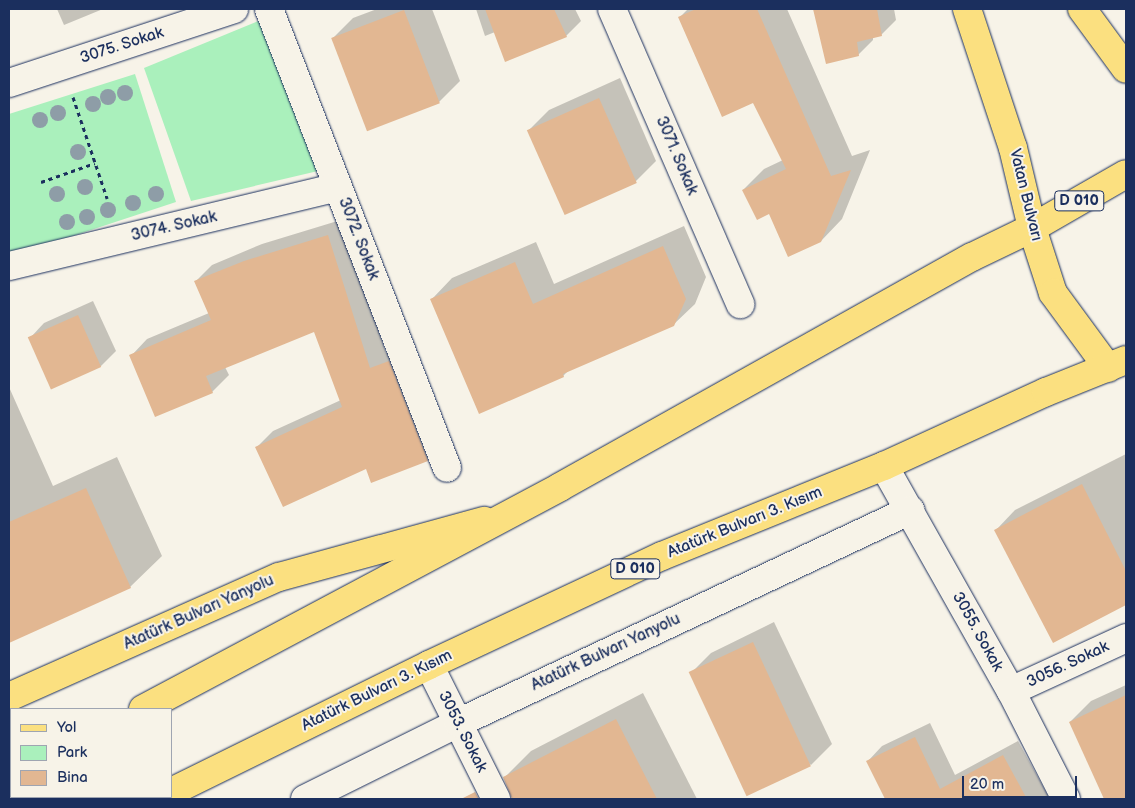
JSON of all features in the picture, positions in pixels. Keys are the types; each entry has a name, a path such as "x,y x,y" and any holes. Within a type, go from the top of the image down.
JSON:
{"main road":[{"name":"Vatan Bulvarı","path":"966,9 1013,148 1032,228 1054,293 1117,364"},
{"path":"1082,9 1126,69"},
{"name":"D 010","path":"145,708 510,514 972,257 1032,228 1126,174"},
{"name":"Atatürk Bulvarı 3. Kısım","path":"172,792 428,665 662,556 884,466 1046,392 1117,364"},
{"name":"Atatürk Bulvarı Yanyolu","path":"9,697 279,577 510,514"}],"street":[{"name":"3075. Sokak","path":"9,83 234,9"},
{"name":"3072. Sokak","path":"269,9 448,468"},
{"name":"3071. Sokak","path":"612,9 740,304"},
{"name":"3074. Sokak","path":"9,266 338,187"},
{"name":"3055. Sokak","path":"884,466 1010,691 1066,799"},
{"name":"Atatürk Bulvarı Yanyolu","path":"304,799 458,723 910,510"},
{"name":"3056. Sokak","path":"1010,691 1126,638"},
{"name":"3053. Sokak","path":"428,665 496,799"}],"path":[{"path":"63,65 107,198"},
{"path":"41,182 95,163"}],"green space":[{"path":"261,20 318,171 191,201 144,68"},
{"path":"135,74 176,202 9,257 9,114"}],"building":[{"path":"485,9 554,9 567,37 505,62"},
{"path":"696,9 757,9 831,176 851,170 821,242 788,257 769,214 757,220 742,190 786,169 753,103 722,117 678,17"},
{"path":"813,9 877,9 882,36 857,42 859,56 826,64"},
{"path":"404,10 440,103 367,131 331,38"},
{"path":"599,98 637,183 565,215 527,130"},
{"path":"328,235 370,368 389,361 428,461 371,483 366,469 283,507 255,447 342,407 314,332 206,376 213,393 155,417 129,355 211,320 194,281 244,261"},
{"path":"663,246 686,299 674,326 563,374 564,377 479,414 430,299 515,262 533,304"},
{"path":"78,315 101,367 51,389 28,337"},
{"path":"1082,484 1126,571 1126,605 1053,643 994,530"},
{"path":"86,488 131,588 9,643 9,522"},
{"path":"753,642 811,766 747,796 689,672"},
{"path":"1126,695 1126,799 1104,799 1069,722"},
{"path":"616,719 657,799 512,799 503,777"},
{"path":"915,737 940,789 1003,755 1027,799 885,799 866,761"},
{"path":"475,792 479,799 461,799"}]}
